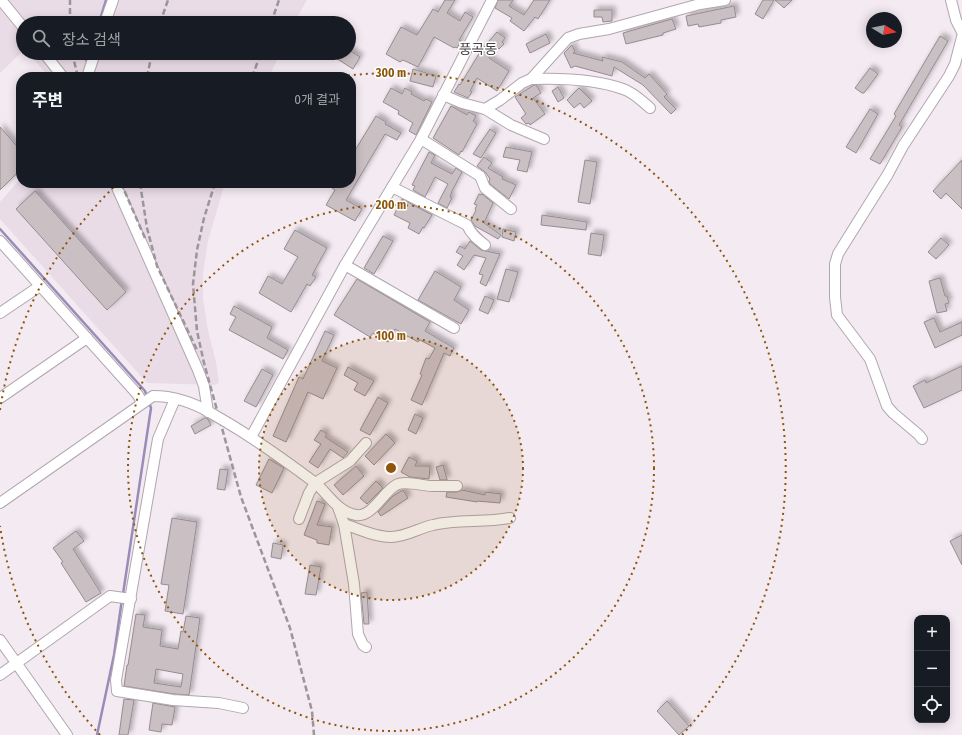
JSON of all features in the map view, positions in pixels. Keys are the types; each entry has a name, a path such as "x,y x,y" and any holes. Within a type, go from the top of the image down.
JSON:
{"street":[{"path":"0,0 16,19"},
{"path":"107,16 113,0"},
{"path":"251,437 345,265 421,139 492,0"},
{"path":"485,109 531,78 568,38 579,34 609,29 700,4 725,0"},
{"path":"951,0 956,20 962,32"},
{"path":"922,439 893,414 887,406 870,359 837,315 835,264 838,254 888,174 903,146 949,76 955,64 962,37"},
{"path":"50,60 59,72"},
{"path":"89,72 93,60"},
{"path":"531,78 559,78 617,87 635,95 650,108"},
{"path":"443,95 462,103 485,109 511,125 544,139"},
{"path":"421,139 480,176 485,188 510,209"},
{"path":"392,187 467,225 470,232 485,245"},
{"path":"117,188 198,370 204,386 210,412"},
{"path":"0,241 138,395 147,400"},
{"path":"345,265 454,328"},
{"path":"0,313 40,286"},
{"path":"0,398 87,338"},
{"path":"0,503 147,400 161,396 184,401 210,412 251,437 315,483 331,498 338,508 344,524 354,584 358,634 363,645 366,647"},
{"path":"175,399 158,439 126,599 124,628 116,680 117,691 173,700 219,703 243,708"},
{"path":"299,519 309,493 315,483 350,461 366,443"},
{"path":"338,508 356,515 364,514 374,507 395,485 400,483 431,486 457,486"},
{"path":"344,524 378,536 393,537 433,525 510,518"},
{"path":"0,675 110,596 126,599"},
{"path":"0,640 67,735"}],"shaded area":[{"path":"0,0 307,0 298,16 16,16 16,58 0,73"},
{"path":"34,60 277,60 271,72 45,72"},
{"path":"16,184 16,188 224,188 208,241 203,274 203,299 219,383 214,385 147,383 0,219 0,202"}],"building":[{"path":"445,0 455,0 447,13 460,21 465,12 473,17 459,40 461,41 457,48 454,48 434,37 418,67 403,60 400,62 386,54 401,27 417,35 433,9 438,12"},
{"path":"498,0 513,0 509,6 524,15 534,0 550,0 538,19 535,17 524,31 510,21 512,18 495,8"},
{"path":"763,0 774,0 763,19 755,14"},
{"path":"775,0 792,0 784,8"},
{"path":"734,6 736,17 721,20 721,23 699,27 698,24 688,26 686,16"},
{"path":"594,10 612,10 612,21 603,22 602,17 594,17"},
{"path":"672,19 676,29 663,33 663,35 626,44 623,33"},
{"path":"497,32 505,38 502,42 504,44 499,49 496,46 489,58 509,71 497,91 477,78 468,98 454,92 459,84 460,85 483,47"},
{"path":"546,34 550,43 530,53 526,44"},
{"path":"940,36 948,41 899,125 902,127 880,164 870,159 896,116 894,114"},
{"path":"572,45 575,52 573,53 603,61 602,57 622,62 645,78 649,74 667,94 664,97 676,109 671,114 643,85 614,67 612,76 575,66 571,68 564,53"},
{"path":"356,54 360,57 353,69 339,60 356,60"},
{"path":"870,68 878,74 864,93 862,93 855,88"},
{"path":"413,69 436,76 433,87 410,81"},
{"path":"536,85 541,93 533,98 545,114 530,125 529,123 526,124 521,118 526,114 515,97"},
{"path":"558,87 564,98 558,102 552,91"},
{"path":"391,88 402,94 405,88 412,92 411,94 424,101 426,99 432,102 416,135 409,131 413,123 398,114 399,111 383,102"},
{"path":"579,88 592,101 584,108 580,103 574,108 567,100"},
{"path":"451,106 467,115 469,112 476,116 473,121 477,124 459,155 433,138"},
{"path":"870,109 878,114 856,153 846,147"},
{"path":"376,116 386,122 385,124 401,133 397,140 385,134 356,183 356,149"},
{"path":"0,127 16,145 16,174 0,190"},
{"path":"490,129 496,133 481,158 473,154"},
{"path":"506,147 532,152 527,172 517,170 520,160 503,157"},
{"path":"429,152 435,155 431,163 452,174 456,168 462,172 452,191 450,197 452,198 447,208 438,203 448,184 435,177 425,197 413,190 415,186 412,185"},
{"path":"484,157 492,163 488,168 503,177 502,179 516,185 509,199 490,184 490,179 486,173 477,166"},
{"path":"585,160 597,162 590,204 578,202"},
{"path":"962,160 962,209 946,193 941,199 933,191"},
{"path":"332,188 353,188 346,200 362,209 355,221 326,205 335,190"},
{"path":"35,191 126,292 107,310 16,209"},
{"path":"479,194 482,194 493,203 484,223 501,235 498,239 475,226 471,220 477,205 474,204"},
{"path":"402,199 432,215 419,234 408,228 410,223 394,215"},
{"path":"542,215 587,222 586,230 541,225"},
{"path":"503,229 516,232 514,241 502,237"},
{"path":"295,230 327,248 312,275 316,277 310,286 307,284 291,312 259,293 268,276 282,284 298,257 284,249"},
{"path":"591,233 604,235 601,256 588,254"},
{"path":"383,236 393,241 374,274 364,268"},
{"path":"941,238 949,245 936,259 928,252"},
{"path":"470,241 481,250 500,254 486,286 480,283 483,275 479,274 486,258 474,255 464,270 457,265 463,256 456,252 460,246 465,249"},
{"path":"506,269 518,272 509,302 497,299"},
{"path":"435,271 461,287 454,300 469,310 461,324 418,300"},
{"path":"940,278 945,296 947,296 949,303 945,304 947,311 937,313 929,281"},
{"path":"357,279 430,322 425,331 454,348 450,356 444,353 422,405 411,400 422,375 420,374 426,358 429,359 435,348 420,340 418,342 395,329 388,342 373,333 370,337 334,315"},
{"path":"485,296 494,300 488,314 479,310"},
{"path":"234,306 272,327 267,338 288,350 283,359 229,330 236,317 230,314"},
{"path":"934,318 940,332 962,322 962,335 935,348 924,322"},
{"path":"325,331 334,335 322,361 337,368 323,399 308,392 286,442 273,436 299,377 303,379"},
{"path":"962,366 962,390 924,408 913,386 925,380 926,383"},
{"path":"348,367 374,381 365,396 354,390 358,383 344,375"},
{"path":"262,369 273,375 256,407 244,401"},
{"path":"378,397 388,403 370,435 360,430"},
{"path":"415,414 423,418 416,434 408,430"},
{"path":"207,418 211,425 195,434 191,426"},
{"path":"321,430 327,434 325,437 348,452 343,458 330,449 318,468 309,462 321,444 314,440"},
{"path":"386,434 395,443 374,465 365,456"},
{"path":"409,457 417,461 415,466 430,466 429,479 410,477 401,472"},
{"path":"269,459 284,468 272,493 256,485"},
{"path":"443,465 447,480 440,480 436,467"},
{"path":"356,466 364,476 343,495 334,485"},
{"path":"220,469 228,470 225,490 217,489"},
{"path":"376,481 383,488 367,504 360,498"},
{"path":"403,490 408,498 381,516 378,512 393,496"},
{"path":"462,490 485,495 485,492 501,494 500,503 477,502 446,497 447,492 457,492"},
{"path":"317,501 325,504 317,525 332,527 329,545 317,543 317,540 304,535"},
{"path":"172,518 197,522 183,614 165,611 169,585 161,584"},
{"path":"76,531 84,541 73,549 101,593 86,602 61,563 63,562 53,548"},
{"path":"962,535 962,565 950,541"},
{"path":"273,543 283,545 281,559 271,557"},
{"path":"310,565 321,567 316,595 305,594"},
{"path":"367,592 369,624 364,624 361,593"},
{"path":"136,614 145,615 143,627 162,630 160,646 178,649 181,631 183,632 186,616 200,618 189,695 124,686","holes":["156,669 183,674 181,687 154,683"]},
{"path":"124,699 134,700 128,735 119,735"},
{"path":"667,701 689,726 679,735 657,711"},
{"path":"153,703 175,707 172,725 162,724 161,732 149,730"}],"waterway":[{"path":"101,16 106,0"},
{"path":"0,229 145,391 147,397"},
{"path":"123,594 151,408 149,402"},
{"path":"97,735 114,655 122,599"}],"railway":[{"path":"70,0 70,16"},
{"path":"162,16 168,0"},
{"path":"273,16 279,0"},
{"path":"74,60 77,72"},
{"path":"148,72 151,60"},
{"path":"254,72 258,60"},
{"path":"123,188 145,238"},
{"path":"141,188 147,228 157,266 198,352"},
{"path":"213,188 204,218 197,250 193,284 197,331 204,363 241,497 290,628 312,711 314,735"}],"district":[{"name":"풍곡동","path":"478,49"}]}
